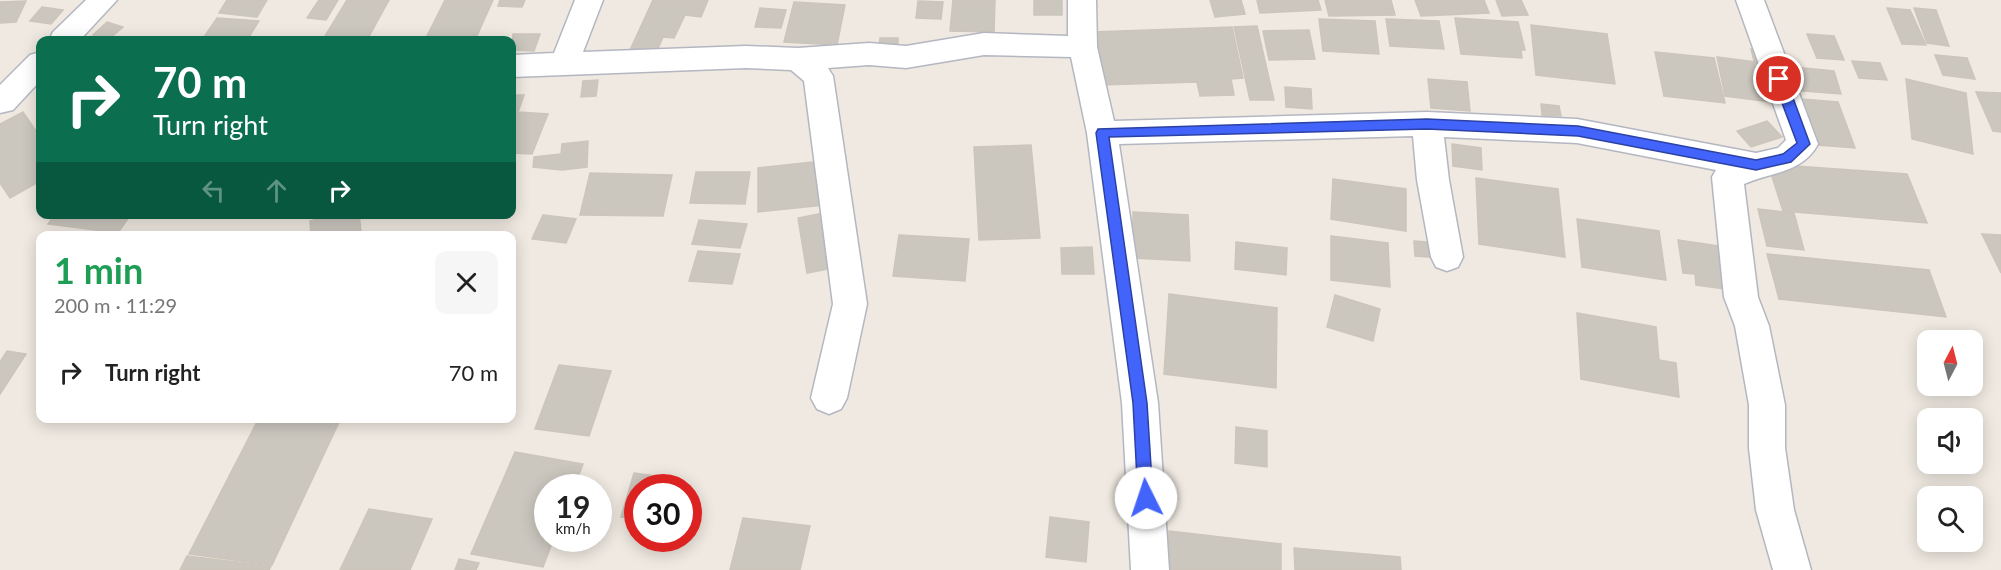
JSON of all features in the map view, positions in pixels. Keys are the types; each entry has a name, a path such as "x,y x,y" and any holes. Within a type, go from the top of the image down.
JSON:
{"street":[{"path":"67,36 103,0"},
{"path":"564,64 589,0"},
{"path":"1082,0 1083,46 1102,133 1140,403 1150,570"},
{"path":"1750,0 1803,144 1787,158 1756,165 1728,177 1741,297 1752,326 1767,405 1767,448 1775,510 1792,570"},
{"path":"516,66 746,57 798,59 869,54 906,57 984,44 1083,46"},
{"path":"798,59 819,76 850,304 828,398"},
{"path":"1,102 36,67"},
{"path":"1,102 36,102"},
{"path":"1102,133 1427,124 1578,131 1756,165"},
{"path":"1427,124 1433,180 1447,257"}],"building":[{"path":"227,0 267,0 257,17 219,13"},
{"path":"319,0 338,0 326,20 307,18"},
{"path":"347,0 389,0 369,36 325,36"},
{"path":"445,0 493,0 477,36 427,36"},
{"path":"500,0 525,0 522,7 498,6"},
{"path":"653,0 708,0 701,17 685,15 674,38 663,37 656,53 630,50"},
{"path":"953,0 995,0 994,32 950,31"},
{"path":"1034,0 1062,0 1062,15 1034,15"},
{"path":"1210,0 1241,0 1245,14 1215,17"},
{"path":"1257,0 1318,0 1321,10 1260,13"},
{"path":"1325,0 1391,0 1395,15 1329,16"},
{"path":"1415,0 1484,0 1489,13 1421,16"},
{"path":"1496,0 1521,0 1528,15 1502,16"},
{"path":"26,1 16,22 0,23 0,2"},
{"path":"918,1 943,2 941,19 916,18"},
{"path":"794,2 845,5 837,45 784,42"},
{"path":"42,7 63,10 51,24 30,21"},
{"path":"760,8 786,10 781,28 755,27"},
{"path":"1887,8 1910,10 1926,45 1902,44"},
{"path":"1914,8 1936,10 1949,46 1927,43"},
{"path":"217,18 259,21 250,36 205,36"},
{"path":"1455,18 1518,22 1525,50 1521,50 1522,58 1461,54"},
{"path":"1319,19 1375,21 1379,54 1323,51"},
{"path":"1386,19 1439,21 1444,49 1390,46"},
{"path":"107,22 123,27 113,36 93,35"},
{"path":"1531,25 1607,34 1615,84 1536,75"},
{"path":"1257,26 1274,100 1250,100 1234,27"},
{"path":"1232,27 1243,78 1231,79 1234,95 1200,96 1197,82 1100,85 1093,32"},
{"path":"1309,30 1315,59 1269,60 1263,31"},
{"path":"513,34 540,34 534,51 516,50 516,36"},
{"path":"1807,34 1834,36 1844,60 1817,58"},
{"path":"880,38 898,38 898,48 879,48"},
{"path":"1751,49 1778,52 1784,77 1757,73"},
{"path":"1655,52 1714,58 1725,103 1664,96"},
{"path":"1935,55 1967,58 1975,79 1943,75"},
{"path":"1717,57 1764,63 1772,102 1725,96"},
{"path":"1852,61 1880,63 1887,80 1859,78"},
{"path":"1783,66 1834,71 1841,94 1791,90"},
{"path":"1428,79 1467,82 1470,111 1431,108"},
{"path":"1906,79 1966,93 1973,154 1912,139"},
{"path":"598,80 596,96 581,97 583,81"},
{"path":"1285,87 1311,89 1312,109 1286,107"},
{"path":"1976,92 2001,93 2001,132 1993,131"},
{"path":"516,95 524,95 518,112 548,114 532,154 516,153"},
{"path":"1789,98 1838,102 1855,148 1804,144"},
{"path":"1541,104 1559,106 1561,116 1542,115"},
{"path":"23,112 36,131 36,183 10,198 0,183 0,124"},
{"path":"1767,121 1782,137 1751,147 1737,131"},
{"path":"588,141 587,167 562,170 533,167 534,157 561,154 562,144"},
{"path":"1452,144 1481,148 1482,170 1453,166"},
{"path":"1031,145 1040,238 979,240 974,147"},
{"path":"821,161 824,205 758,212 758,168"},
{"path":"1768,164 1907,174 1927,223 1783,211"},
{"path":"696,172 750,172 745,204 690,203"},
{"path":"590,173 672,175 663,216 580,215"},
{"path":"1476,178 1558,189 1565,257 1479,244"},
{"path":"1333,179 1406,189 1406,231 1331,219"},
{"path":"1758,209 1794,213 1804,250 1767,246"},
{"path":"1133,212 1188,215 1190,261 1133,258"},
{"path":"824,213 833,268 807,273 798,218"},
{"path":"543,215 576,219 566,243 532,239"},
{"path":"52,219 128,219 119,231 48,224"},
{"path":"360,219 361,231 311,231 310,221"},
{"path":"1577,219 1659,231 1666,280 1582,267"},
{"path":"699,220 747,224 740,248 692,244"},
{"path":"1982,234 2001,235 2001,273"},
{"path":"899,235 969,239 965,281 893,276"},
{"path":"1331,236 1388,243 1390,287 1331,280"},
{"path":"1678,240 1718,246 1726,289 1696,285 1695,274 1683,273"},
{"path":"1414,241 1439,243 1441,258 1415,256"},
{"path":"1236,242 1287,248 1286,275 1235,269"},
{"path":"1092,247 1094,274 1062,274 1061,248"},
{"path":"698,251 740,254 732,284 689,281"},
{"path":"1767,254 1929,270 1946,317 1779,299"},
{"path":"1169,294 1277,308 1276,388 1164,374"},
{"path":"1335,295 1380,309 1373,341 1327,327"},
{"path":"1577,313 1656,327 1659,360 1676,363 1679,397 1581,379"},
{"path":"7,351 26,354 0,394 0,362"},
{"path":"559,365 611,371 589,436 535,429"},
{"path":"256,423 339,423 272,565 189,554"},
{"path":"1236,427 1267,431 1267,467 1235,463"},
{"path":"515,452 583,464 579,474 534,474 534,552 549,552 543,567 471,554"},
{"path":"369,509 432,519 410,570 340,570"},
{"path":"1050,517 1089,522 1086,562 1046,557"},
{"path":"743,518 810,526 800,570 730,570"},
{"path":"1169,531 1281,544 1281,570 1168,570"},
{"path":"1294,548 1400,557 1401,570 1295,570"},
{"path":"187,556 271,566 269,570 180,570"},
{"path":"459,559 479,563 476,570 455,570"}],"route":[{"path":"1146,498 1140,403 1134,375 1102,133 1427,124 1578,131 1756,165 1787,158 1803,144 1779,79"}]}
